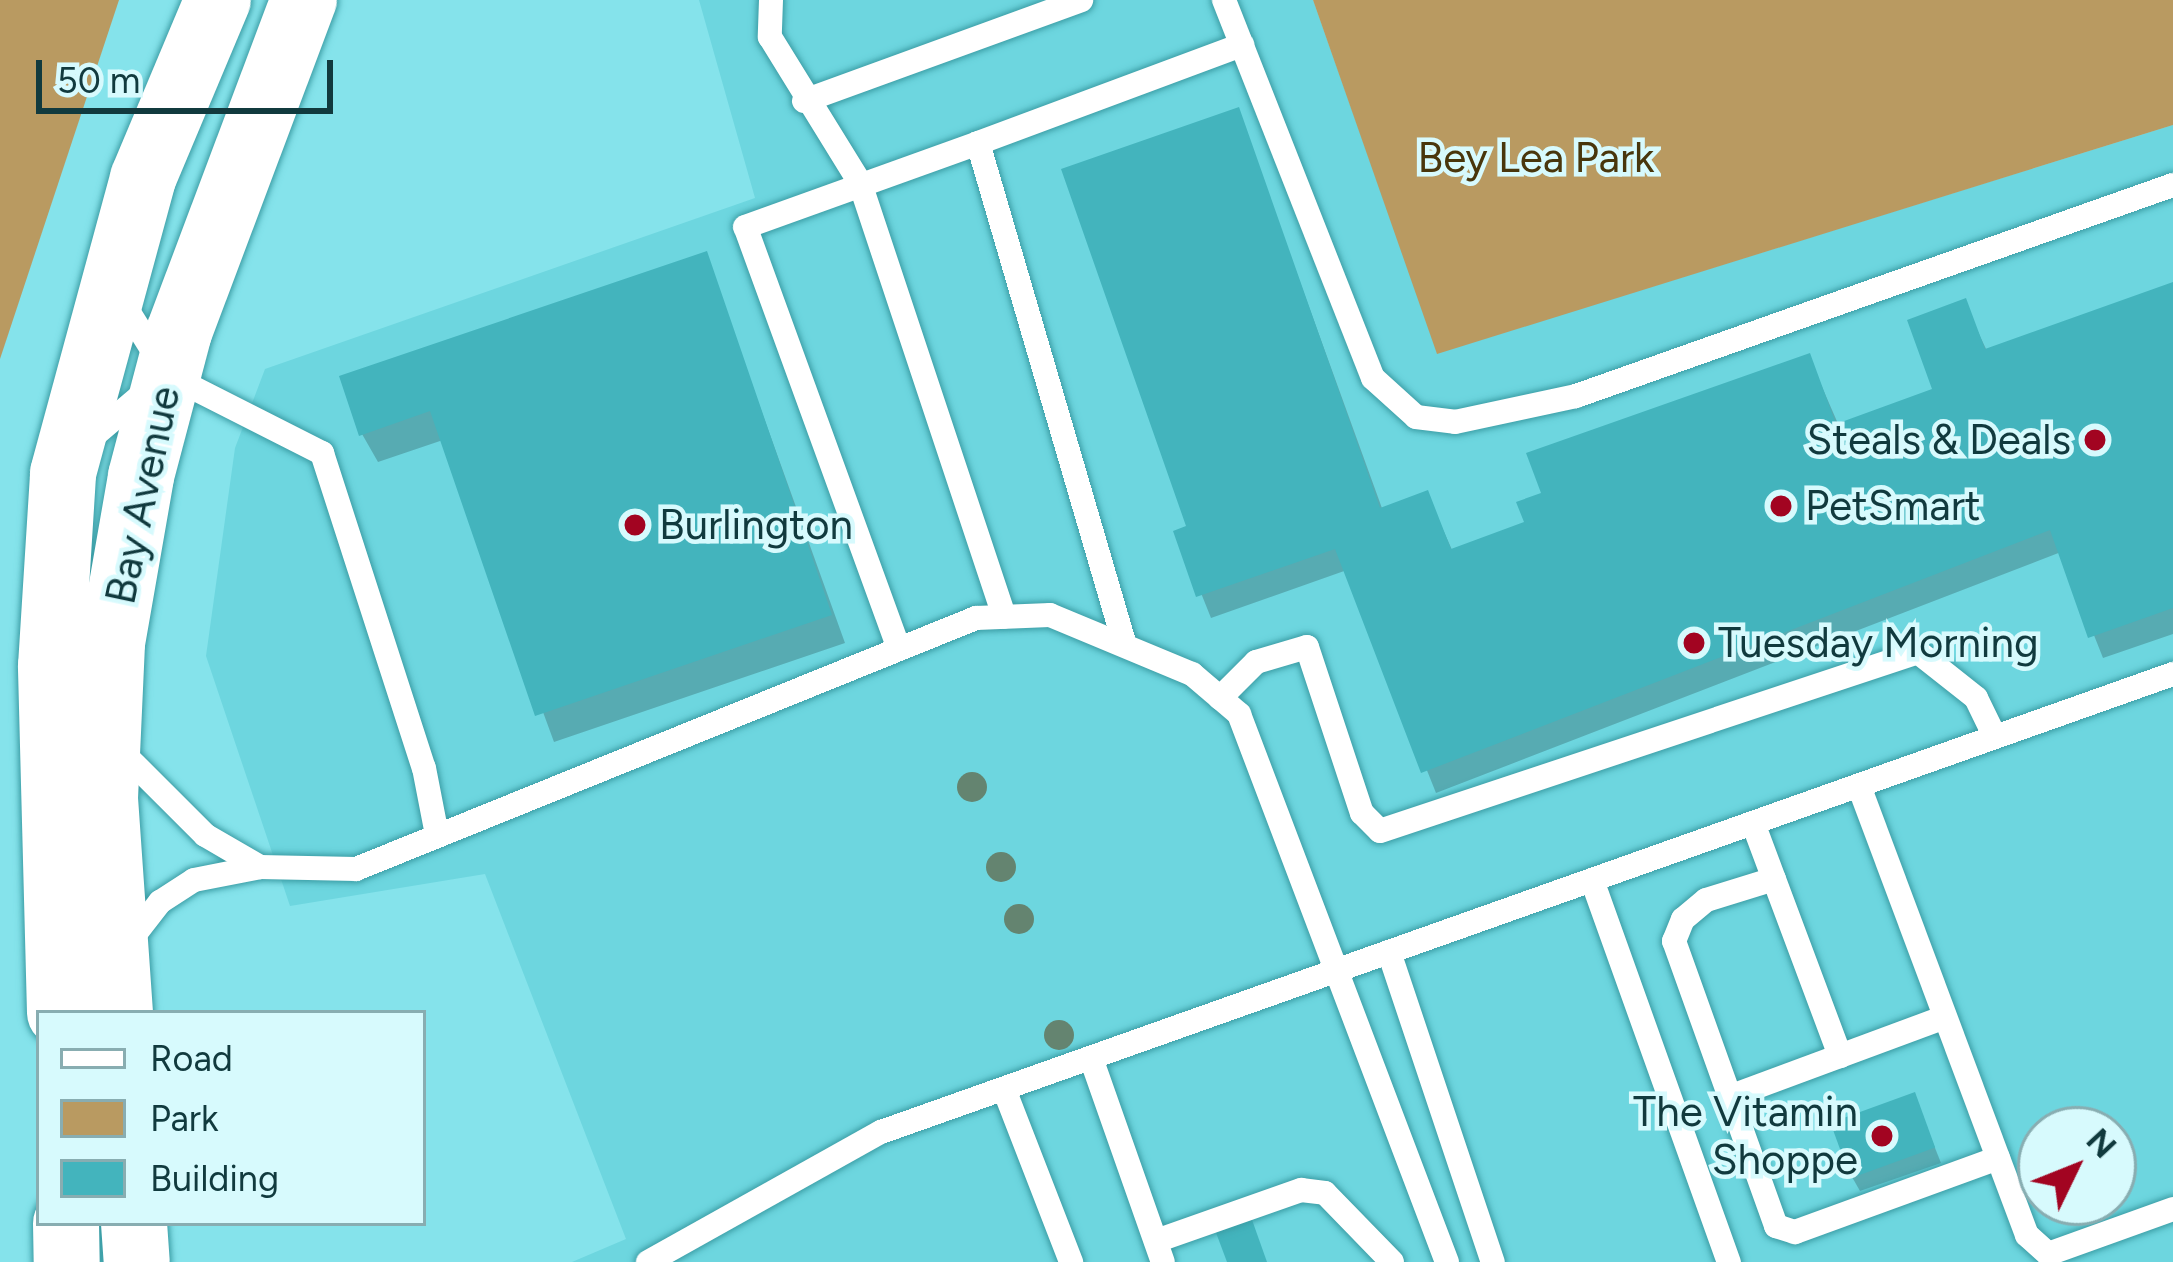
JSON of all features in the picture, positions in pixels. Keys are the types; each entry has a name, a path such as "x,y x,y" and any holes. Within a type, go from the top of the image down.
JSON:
{"main road":[{"name":"Bay Avenue","path":"60,1010 51,666 63,473 142,178 218,0"},
{"name":"Bay Avenue","path":"118,986 108,737 112,643 141,476 168,375 244,148 304,0"},
{"path":"66,1226 68,1262"},
{"path":"134,1226 137,1262"}],"lane":[{"path":"771,0 770,37 804,101 860,183 1004,617"},
{"path":"804,101 1081,0"},
{"path":"1224,0 1373,378 1416,417 1455,422 1576,396 2173,184"},
{"path":"899,649 745,227 1242,45"},
{"path":"978,143 1123,639"},
{"path":"116,278 130,325 168,375 322,453 424,768 437,836"},
{"path":"63,473 98,429 168,375"},
{"path":"118,986 160,902 194,880 260,867 356,868 976,618 1050,614 1123,639 1239,714 1342,969 1447,1262"},
{"path":"1220,698 1256,662 1306,647 1362,813 1380,831 1918,652 1976,698 1995,737"},
{"path":"648,1262 881,1132 2173,674"},
{"path":"108,737 205,835 260,867"},
{"path":"1859,786 2027,1235 2048,1254 2173,1209"},
{"path":"1753,823 1840,1056"},
{"path":"1592,880 1729,1262"},
{"path":"1774,880 1706,900 1683,919 1674,941 1776,1226 1795,1232 1998,1158"},
{"path":"1389,952 1493,1262"},
{"path":"1729,1096 1945,1017"},
{"path":"1091,1058 1159,1252 1301,1190 1325,1193 1392,1262"},
{"path":"1004,1089 1072,1262"}],"shaded area":[{"path":"699,0 1313,0 1438,353 2173,125 2173,1262 572,1262 626,1239 485,874 290,906 206,656 235,448 265,369 755,198"}],"green space":[{"path":"0,0 119,0 0,359"},
{"name":"Bey Lea Park","path":"1313,0 2173,0 2173,125 1437,354"}],"building":[{"path":"1239,107 1380,508 1428,490 1451,549 1524,522 1516,502 1541,493 1526,453 1810,353 1836,424 1932,389 1907,320 1966,298 1985,349 2173,282 2173,608 2088,638 2050,530 1421,773 1335,549 1196,597 1173,531 1186,526 1061,169"},
{"name":"Burlington","path":"707,251 832,615 535,716 430,411 359,436 339,376"},
{"name":"The Vitamin Shoppe","path":"1915,1092 1935,1147 1851,1178 1830,1123"},
{"path":"1251,1217 1267,1262 1227,1262 1215,1230"}],"place":[{"name":"Steals & Deals","path":"2095,440"},
{"name":"PetSmart","path":"1781,506"},
{"name":"Burlington","path":"635,525"},
{"name":"Tuesday Morning","path":"1694,643"},
{"name":"The Vitamin Shoppe","path":"1882,1136"}]}
